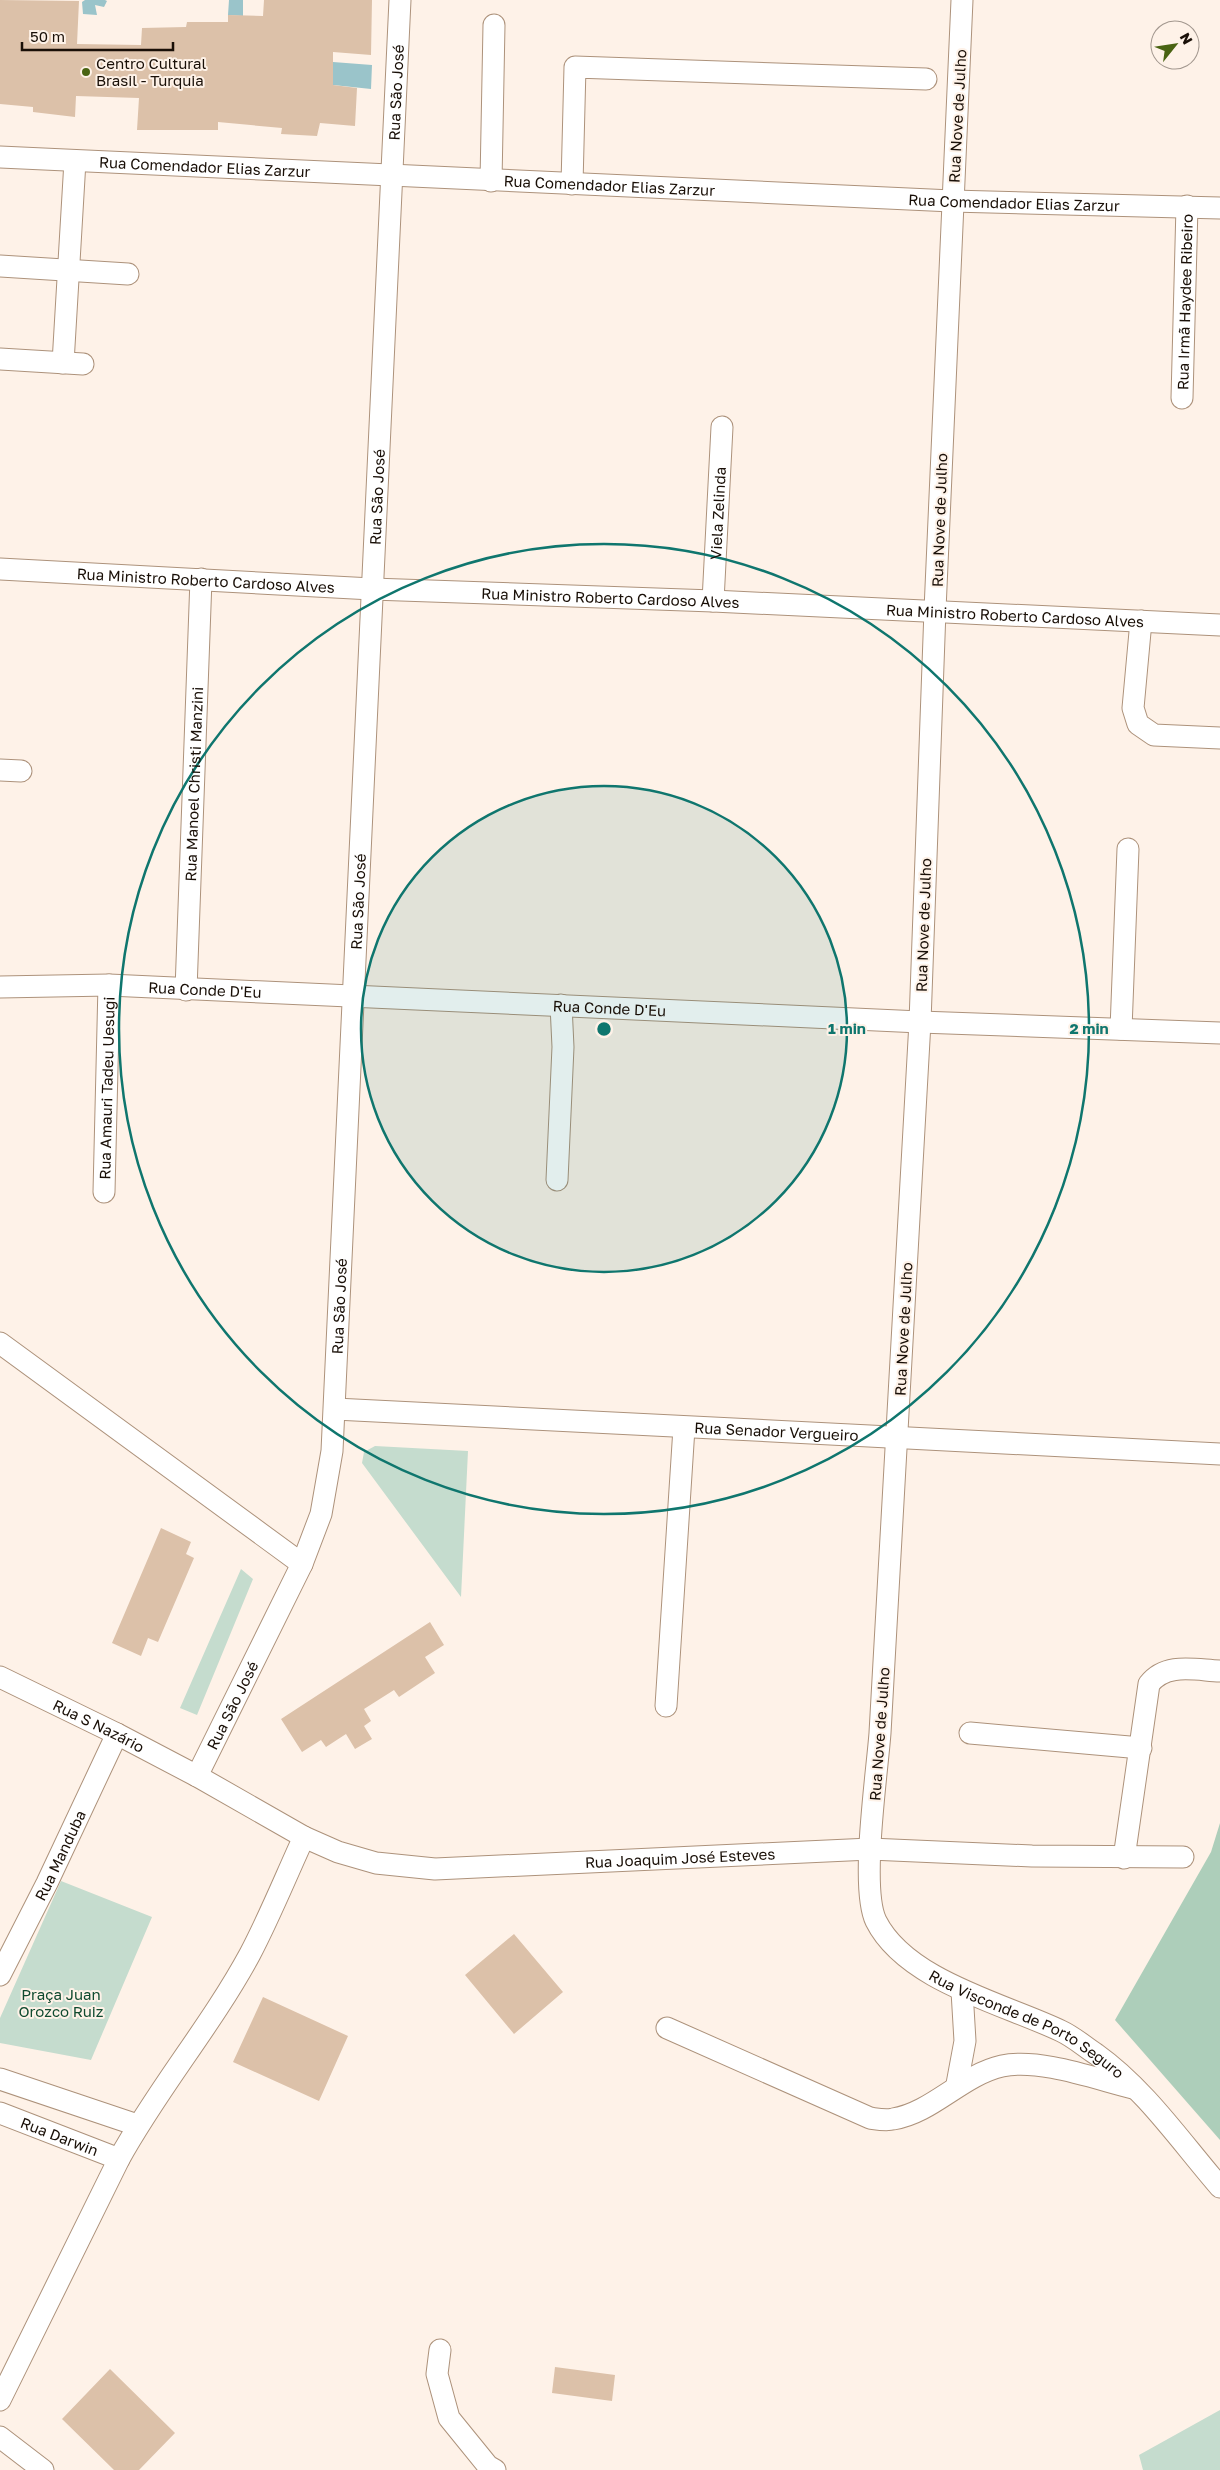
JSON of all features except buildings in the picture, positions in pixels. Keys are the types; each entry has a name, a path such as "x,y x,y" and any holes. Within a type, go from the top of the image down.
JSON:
{"street":[{"name":"Rua São José","path":"197,1776 302,1564 321,1514 328,1483 335,1409 400,0"},
{"name":"Rua Nove de Julho","path":"870,1849 880,1733 920,1022 935,610 962,0"},
{"path":"491,181 494,25"},
{"path":"572,184 576,67 926,80"},
{"name":"Rua Comendador Elias Zarzur","path":"0,157 392,177 952,201 1220,208"},
{"path":"0,359 73,364 69,270 75,161"},
{"name":"Rua Irmã Haydee Ribeiro","path":"1182,398 1187,206"},
{"path":"0,266 128,274"},
{"name":"Viela Zelinda","path":"713,601 722,427"},
{"name":"Rua Ministro Roberto Cardoso Alves","path":"0,568 372,589 935,610 1220,625"},
{"name":"Rua Manoel Christi Manzini","path":"186,990 201,579"},
{"path":"1141,621 1132,708 1138,724 1154,735 1220,738"},
{"path":"0,770 21,771"},
{"path":"1121,1029 1128,849"},
{"name":"Rua Conde D'Eu","path":"0,987 109,985 920,1022 1220,1033"},
{"name":"Rua Amauri Tadeu Uesugi","path":"104,1192 109,985"},
{"path":"557,1180 563,1047 561,1005"},
{"path":"2,1349 302,1564"},
{"name":"Rua Senador Vergueiro","path":"335,1409 684,1428 897,1436 1220,1454"},
{"path":"666,1706 684,1428"},
{"path":"1124,1858 1149,1684 1156,1676 1169,1669 1220,1671"},
{"name":"Rua S Nazário","path":"0,1677 117,1734 197,1776"},
{"path":"970,1733 1141,1748"},
{"name":"Rua Manduba","path":"0,1975 47,1883 117,1734"},
{"name":"Rua Joaquim José Esteves","path":"197,1776 304,1837 338,1852 376,1863 435,1869 870,1849 910,1852 1183,1858"},
{"path":"0,2400 137,2125 209,2021 250,1955 304,1837"},
{"name":"Rua Visconde de Porto Seguro","path":"870,1849 871,1904 879,1926 898,1948 931,1974 962,1991 1064,2032 1098,2056 1136,2089 1220,2187"},
{"path":"958,2084 965,2041 962,1991"},
{"path":"667,2028 870,2118 893,2120 927,2107 958,2084 1001,2066 1020,2064 1053,2069 1136,2089"},
{"path":"0,2080 137,2125"},
{"name":"Rua Darwin","path":"0,2113 119,2159"},
{"path":"440,2350 437,2374 449,2418 488,2466 495,2470"},
{"path":"0,2437 43,2470"}],"green space":[{"path":"375,1446 468,1451 461,1597 362,1463 364,1452"},
{"path":"241,1569 253,1579 197,1715 180,1708"},
{"path":"1220,1823 1220,2140 1115,2020 1211,1852"},
{"name":"Praça Juan Orozco Ruiz","path":"61,1881 152,1917 91,2060 0,2043 0,2018"},
{"path":"1220,2410 1220,2470 1143,2470 1139,2455"}],"water":[{"path":"85,0 107,1 104,7 95,5 97,15 83,14 82,2"},
{"path":"229,0 243,0 243,16 228,15"},
{"path":"333,62 372,65 371,89 333,85"}],"place":[{"name":"Centro Cultural Brasil - Turquia","path":"86,72"}]}
